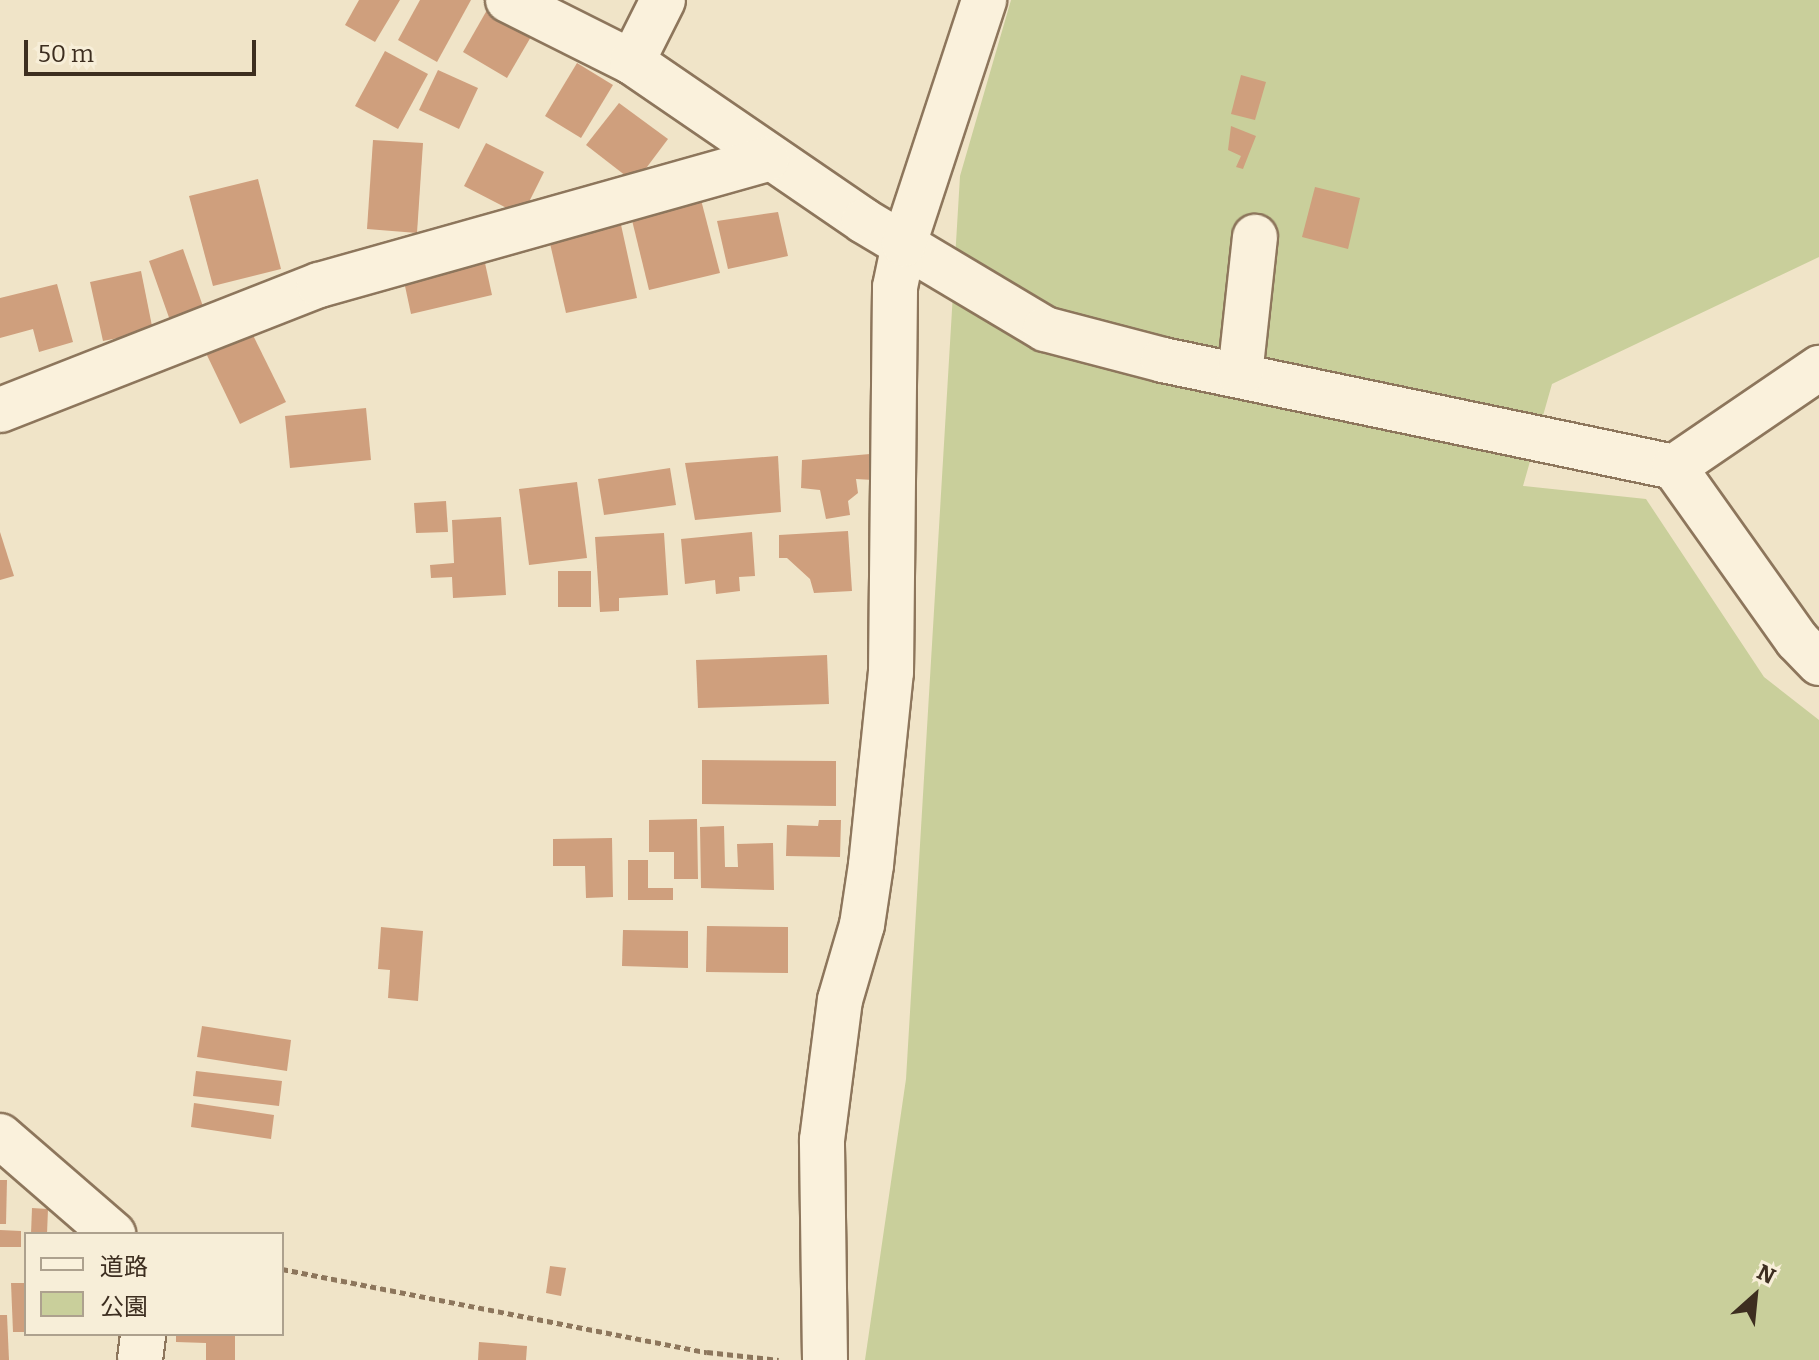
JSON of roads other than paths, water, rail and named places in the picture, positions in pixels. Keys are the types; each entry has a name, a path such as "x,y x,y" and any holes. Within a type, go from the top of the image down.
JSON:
{"street":[{"path":"508,0 632,62 767,159 1045,329 1240,375 1674,467 1797,640 1819,663"},
{"path":"632,62 663,0"},
{"path":"825,1360 822,1140 840,1000 862,925 884,778 891,672 895,287 904,244 984,0"},
{"path":"0,410 319,285 767,159"},
{"path":"1240,375 1255,237"},
{"path":"1674,467 1819,368"},
{"path":"0,1136 111,1232"},
{"path":"140,1360 143,1336"}]}
